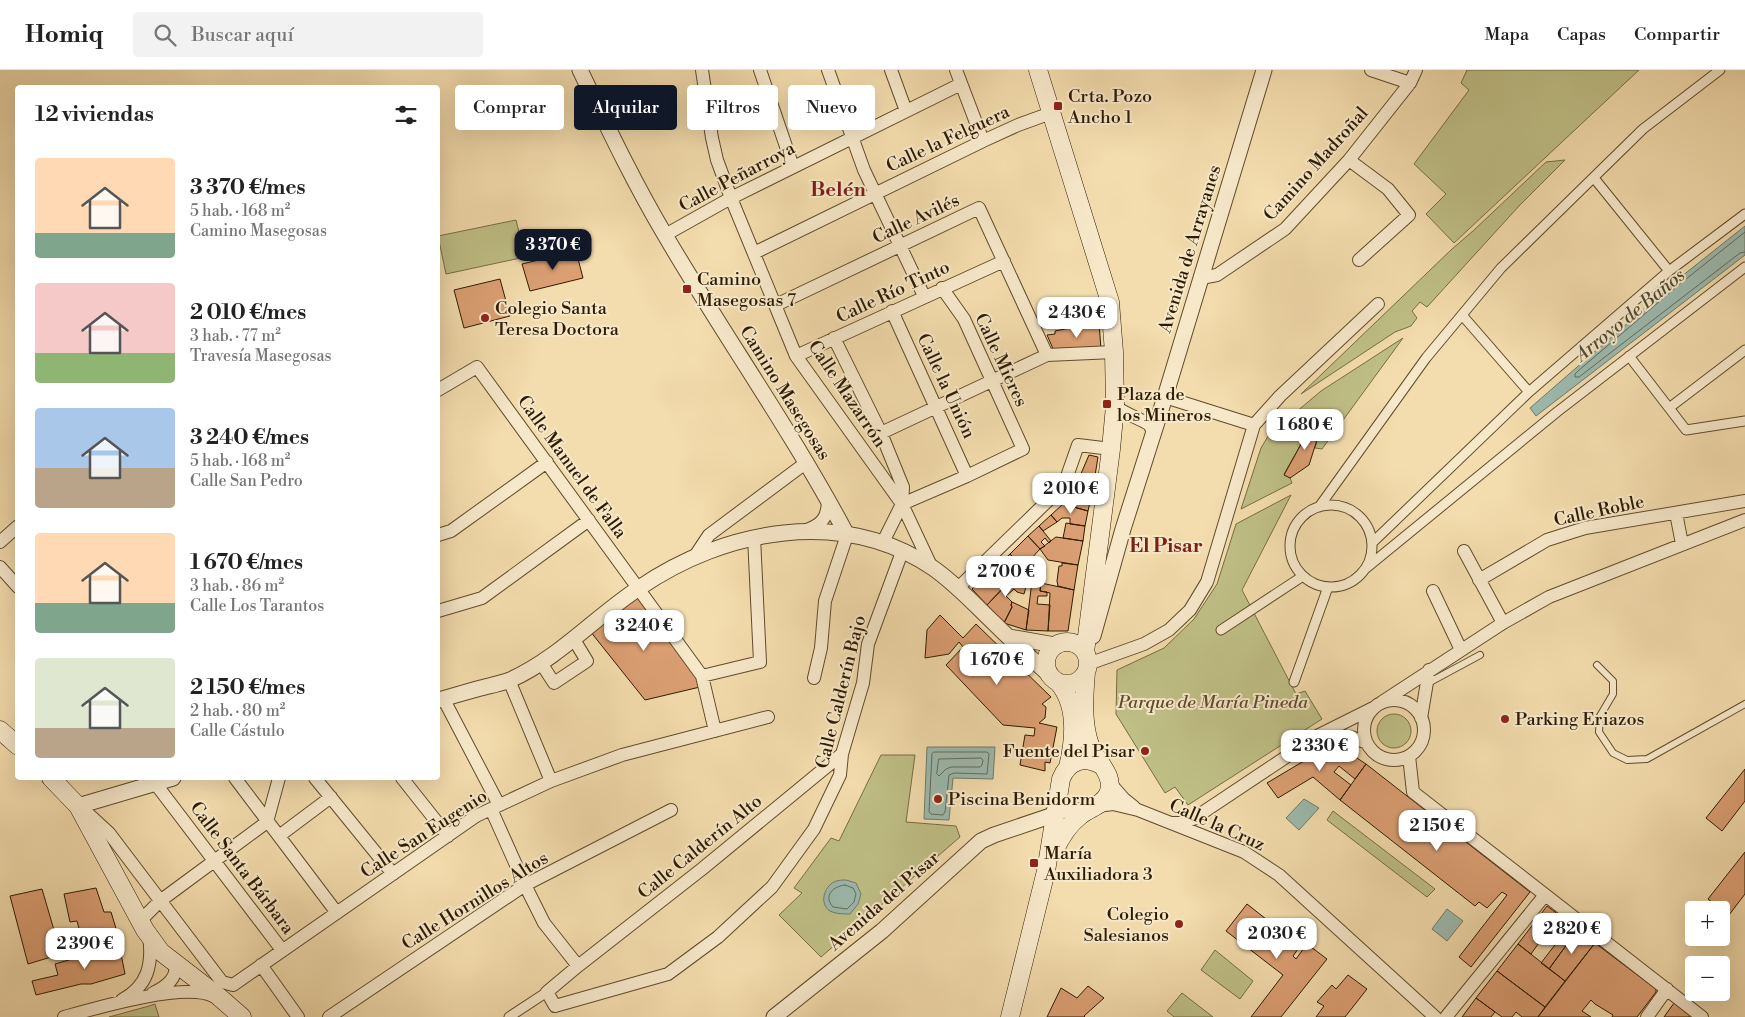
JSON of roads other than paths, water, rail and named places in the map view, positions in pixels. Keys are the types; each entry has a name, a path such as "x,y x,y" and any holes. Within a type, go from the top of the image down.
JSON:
{"main road":[{"path":"1038,70 1110,302 1114,352 1115,406 1112,443 1088,622 1079,655 1086,727 1092,750 1108,776 1110,783 1107,796 1079,816 1064,834 1057,844 1046,871"},
{"path":"1068,766 1073,738 1072,713 1068,697 1048,670 1046,661 1049,652 1079,655"},
{"path":"1055,680 1064,684 1082,678 1079,655"},
{"path":"1,730 15,743"},
{"path":"1010,1017 1046,871 1064,772 1074,762 1084,760 1101,765"},
{"path":"53,780 78,806 145,929 161,952 242,1017"},
{"path":"1061,786 1064,796 1069,803 1076,807 1091,808"}],"street":[{"name":"Camino Masegosas","path":"580,70 616,145 665,235 807,462 847,535"},
{"name":"Calle Mazarrón","path":"702,70 714,150 731,198 796,356 902,504"},
{"path":"760,70 793,167"},
{"path":"828,70 864,170 924,296"},
{"path":"892,70 906,111"},
{"path":"956,70 983,141"},
{"name":"Avenida de Arrayanes","path":"1153,438 1264,70"},
{"path":"1371,70 1410,83"},
{"name":"Camino Madroñal","path":"1201,278 1217,275 1285,229 1349,160 1410,83 1416,70"},
{"path":"1319,507 1426,358 1501,268 1643,130 1720,70"},
{"name":"Calle Peñarroya","path":"665,235 731,198 961,84"},
{"name":"Calle la Felguera","path":"754,253 983,141 1051,113"},
{"path":"1349,160 1388,189 1409,215 1359,260"},
{"path":"1594,178 1669,271"},
{"name":"Calle Avilés","path":"776,305 979,208 1047,355"},
{"path":"1372,543 1530,392 1669,271 1745,214"},
{"name":"Calle Río Tinto","path":"796,356 1004,260"},
{"path":"1365,569 1372,543 1369,532 1363,521 1343,507 1331,505 1319,507 1308,512 1299,520 1292,531 1291,555 1295,566 1302,576 1319,585 1328,587 1342,585 1355,579 1557,412 1745,267"},
{"name":"Calle Mieres","path":"942,288 964,319 1023,449 967,476"},
{"path":"1008,637 1079,655 1144,644 1169,630 1190,610 1207,582 1254,425 1280,396 1378,304"},
{"name":"Calle la Unión","path":"892,311 967,476"},
{"path":"1462,315 1530,392"},
{"name":"Calle Mazarrón","path":"834,338 881,433 903,487 902,504"},
{"path":"1669,408 1745,350"},
{"path":"881,433 1047,355 1114,352"},
{"path":"1629,356 1686,430 1745,420"},
{"name":"Calle Manuel de Falla","path":"440,389 477,366 702,676"},
{"path":"1165,397 1254,425"},
{"path":"1079,655 1153,438 1150,426 1122,412 1115,406"},
{"path":"958,588 1064,485 1078,445 1112,443 1127,423 1140,421"},
{"path":"440,534 452,531 547,462"},
{"path":"695,556 709,535 807,462"},
{"path":"882,544 902,504 967,476"},
{"path":"801,532 820,523 828,510 828,498"},
{"name":"Calle Roble","path":"1479,580 1547,540 1585,528 1745,501"},
{"path":"902,504 932,568"},
{"path":"1676,513 1682,544"},
{"path":"440,610 482,598 589,520"},
{"path":"1172,823 1193,819 1319,735 1378,705 1391,700 1409,704 1416,710 1424,726 1424,735 1416,750 1409,756 1390,760 1380,757 1372,751 1367,743 1364,734 1364,724 1367,716 1378,705 1502,623 1549,597 1745,520"},
{"path":"0,542 15,529"},
{"path":"578,966 544,923 525,886 495,807 440,699 509,680 541,663 638,588 678,563 721,545 754,537 801,532 847,535 882,544 932,568 958,588 1055,680"},
{"path":"814,678 821,648 825,600 847,535"},
{"path":"715,731 702,676 760,662 754,537"},
{"path":"1464,551 1502,623"},
{"name":"Calle Calderín Bajo","path":"547,992 555,1006 668,974 718,937 772,888 814,829 840,775 842,754 862,683 868,644 902,552"},
{"path":"0,567 15,584"},
{"path":"1221,630 1302,576"},
{"path":"1294,682 1328,587"},
{"path":"1433,591 1461,650"},
{"path":"541,663 554,683 587,660 573,638"},
{"path":"1421,718 1430,670"},
{"path":"509,680 551,781"},
{"name":"Calle San Eugenio","path":"160,901 222,982 232,985 476,816 551,781 622,755 768,717"},
{"path":"1319,735 1351,736 1367,743"},
{"name":"Calle Calderín Alto","path":"547,992 694,876 842,754"},
{"path":"1409,756 1413,792 1702,1017"},
{"path":"78,806 166,780"},
{"path":"236,780 337,912"},
{"path":"118,1002 136,991 145,979 150,952 145,929 160,901 268,822 278,780"},
{"path":"317,780 393,874"},
{"path":"404,780 448,836"},
{"name":"Calle Santa Bárbara","path":"155,783 282,950"},
{"name":"Calle la Cruz","path":"1110,783 1124,800 1138,810"},
{"name":"Avenida del Pisar","path":"1018,827 1047,808 1061,786"},
{"path":"278,836 331,797"},
{"name":"Calle la Cruz","path":"1091,808 1117,805 1138,810 1244,852 1279,875 1435,1017"},
{"path":"78,806 109,833 160,901"},
{"name":"Avenida del Pisar","path":"774,1017 882,931 973,848 987,838 1056,814 1091,808"},
{"name":"Calle Hornillos Altos","path":"329,1017 525,886 671,810"},
{"path":"1018,827 1044,826 1050,830 1052,836"},
{"path":"1446,1017 1545,895"},
{"path":"139,999 170,983 176,972 174,962 148,971"},
{"path":"261,965 298,1017"},
{"path":"1647,1017 1667,990"},
{"path":"64,1017 118,1002 182,992 209,994 223,1000"},
{"path":"509,1017 547,992"}],"lane":[{"path":"1427,684 1480,655"},
{"path":"1597,666 1613,681 1613,694 1600,716 1599,732 1613,753 1627,760 1647,759 1745,704"}],"water":[{"path":"1745,226 1745,255 1536,416 1530,408 1677,280"},
{"name":"Piscina Benidorm","path":"927,747 995,747 993,779 953,778 949,820 924,819"},
{"path":"1304,799 1319,808 1299,830 1286,818"},
{"path":"846,880 856,883 861,894 858,904 850,914 830,911 825,904 825,892 834,882"},
{"path":"1447,909 1463,921 1447,941 1432,929"}],"place":[{"name":"Crta. Pozo Ancho 1","path":"1058,106"},
{"name":"Camino Masegosas 7","path":"687,289"},
{"name":"Colegio Santa Teresa Doctora","path":"485,318"},
{"name":"Plaza de los Mineros","path":"1107,404"},
{"name":"Parking Eriazos","path":"1505,719"},
{"name":"Fuente del Pisar","path":"1145,751"},
{"name":"Piscina Benidorm","path":"938,799"},
{"name":"María Auxiliadora 3","path":"1034,863"},
{"name":"Colegio Salesianos","path":"1179,924"}],"district":[{"name":"Belén","path":"838,190"},
{"name":"El Pisar","path":"1166,546"}],"water label":[{"name":"Arroyo de Baños","path":"1630,315"}],"park label":[{"name":"Parque de María Pineda","path":"1213,702"}]}
